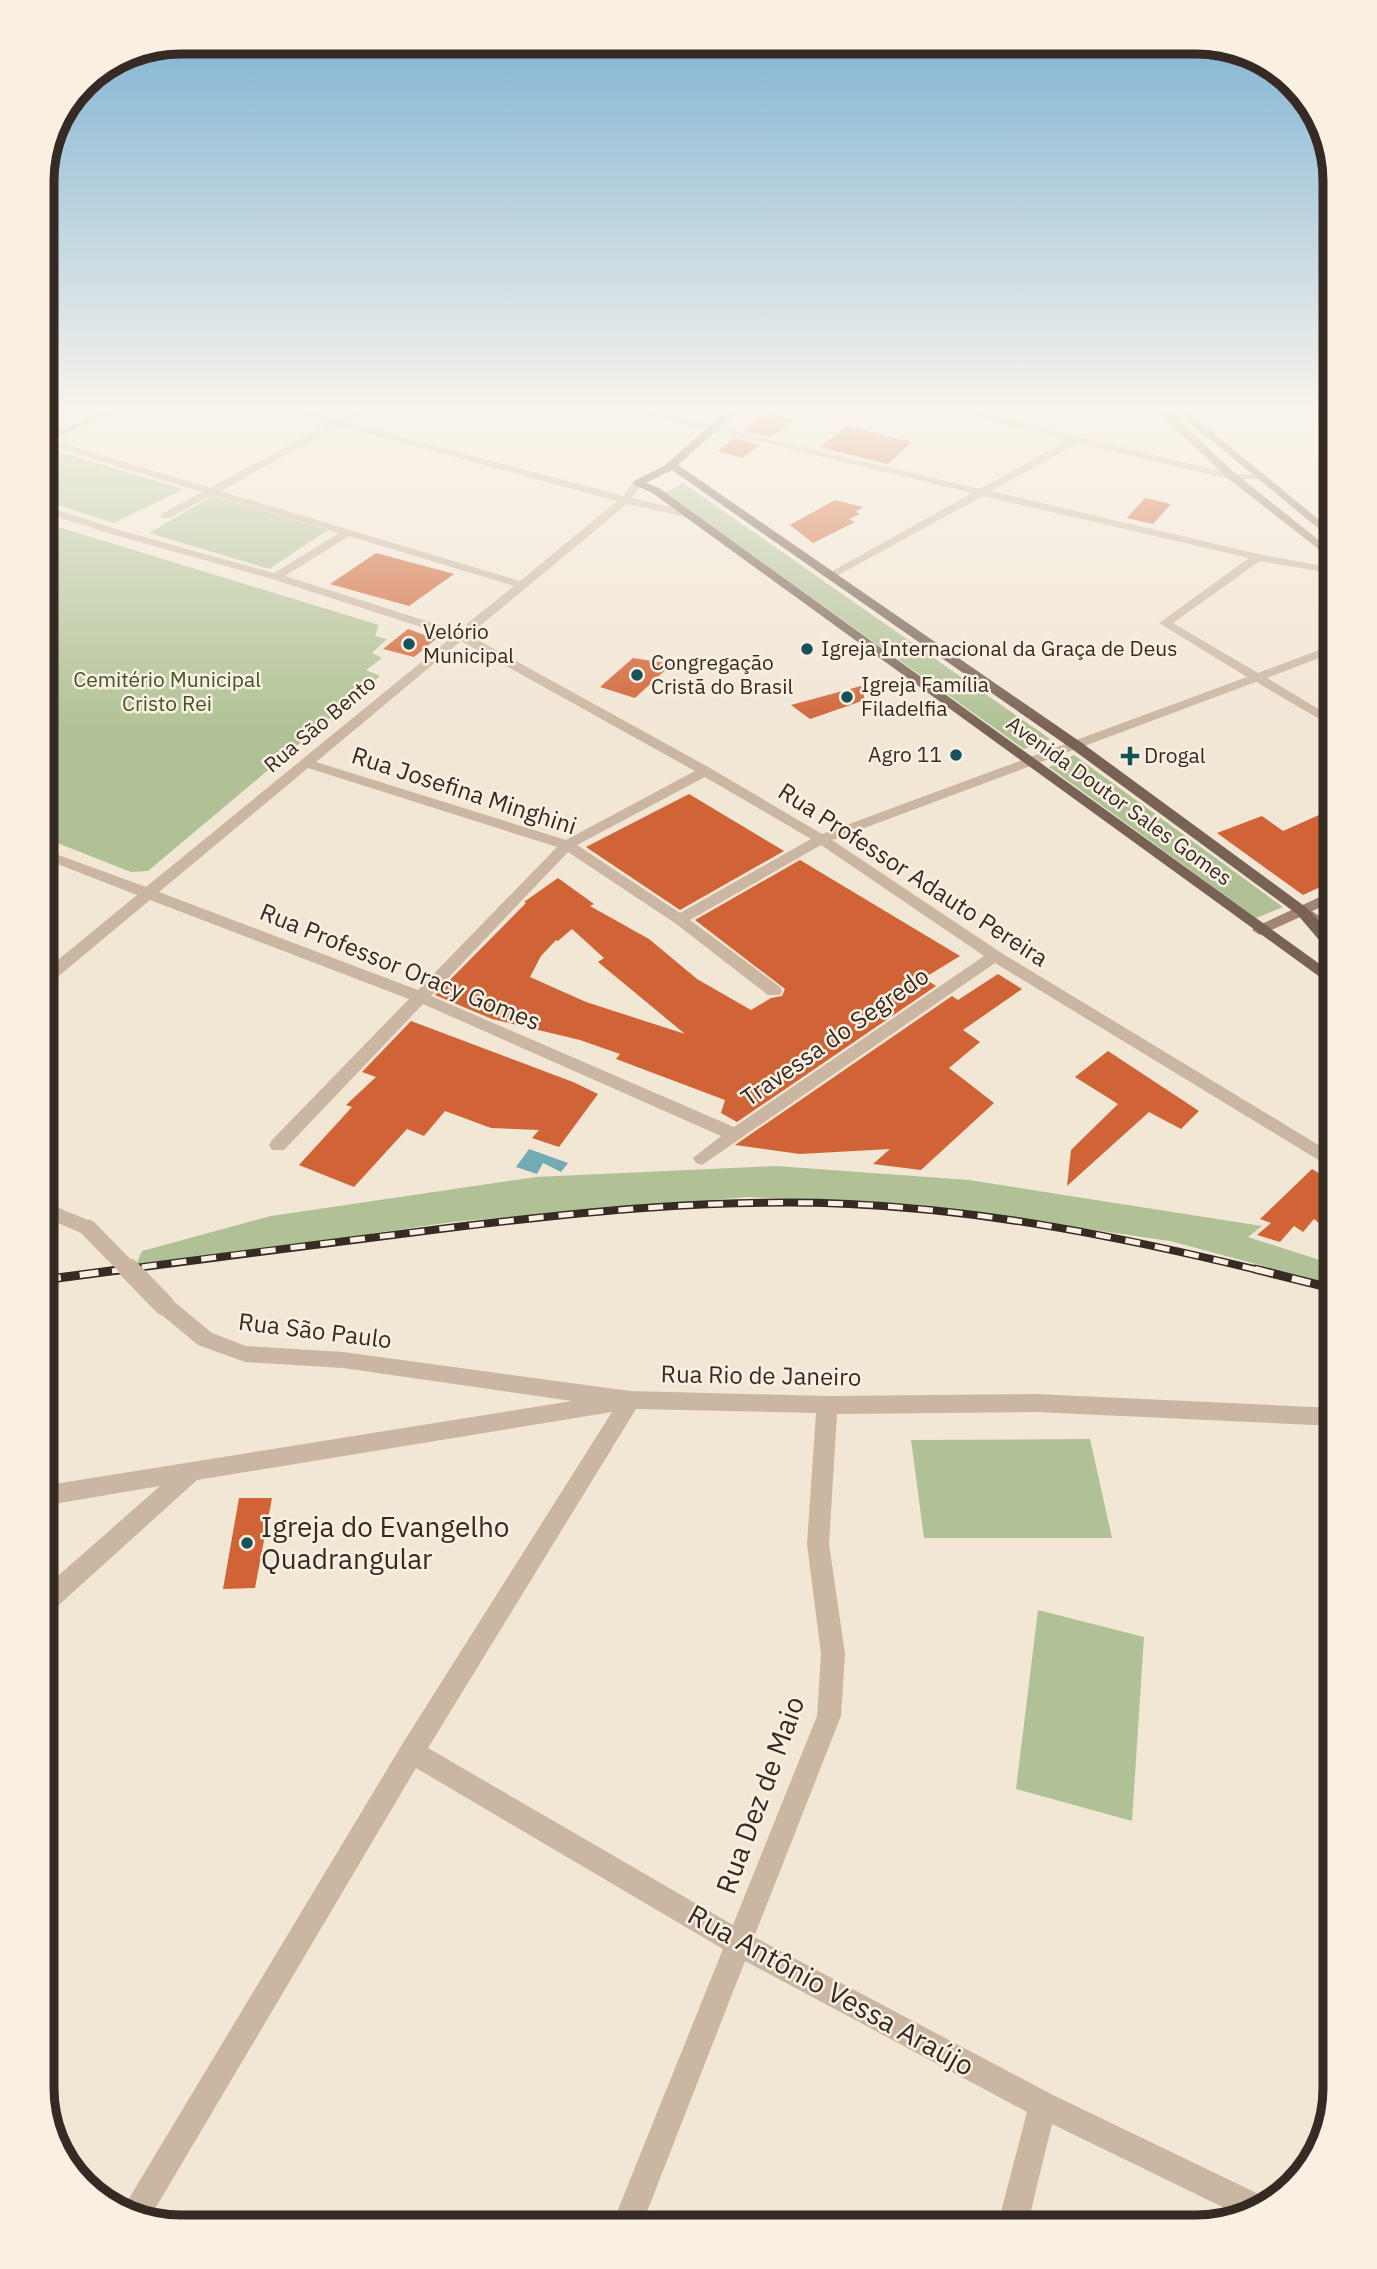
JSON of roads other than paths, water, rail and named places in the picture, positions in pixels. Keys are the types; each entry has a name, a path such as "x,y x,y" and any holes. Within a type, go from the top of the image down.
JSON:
{"main road":[{"name":"Avenida Doutor Sales Gomes","path":"694,519 1323,975"},
{"name":"Avenida Doutor Sales Gomes","path":"747,519 1077,746 1323,926"},
{"path":"1285,519 1323,549"},
{"path":"1260,930 1323,901"},
{"name":"Avenida Doutor Sales Gomes","path":"1302,911 1323,935"}],"street":[{"name":"Rua Professor Adauto Pereira","path":"73,519 276,577 461,636 705,771 821,839 995,956 1323,1156"},
{"path":"302,519 522,585"},
{"name":"Rua São Bento","path":"55,971 602,519"},
{"path":"831,576 936,519"},
{"path":"1098,519 1258,557 1323,569"},
{"path":"276,577 347,533"},
{"path":"1258,557 1165,623 1323,717"},
{"path":"680,920 821,839 1032,763 1323,653"},
{"name":"Rua Josefina Minghini","path":"306,763 567,845 680,920 774,991"},
{"path":"278,1145 567,845 705,771"},
{"name":"Rua Professor Oracy Gomes","path":"55,858 420,997 736,1135"},
{"name":"Travessa do Segredo","path":"702,1158 995,956"},
{"name":"Rua São Paulo","path":"54,1213 88,1228 164,1306 205,1339 245,1354 343,1360 630,1400"},
{"path":"139,2208 412,1752 630,1400"},
{"name":"Rua Rio de Janeiro","path":"192,1471 630,1400 827,1405 1036,1403 1323,1416"},
{"name":"Rua Dez de Maio","path":"631,2214 829,1716 833,1654 818,1544 827,1405"},
{"path":"54,1494 192,1471"},
{"path":"54,1594 192,1471"},
{"name":"Rua Antônio Vessa Araújo","path":"412,1752 739,1943 1043,2105 1247,2204"},
{"path":"1015,2215 1043,2105"}],"water":[{"path":"529,1149 568,1163 561,1172 543,1163 537,1174 516,1167"}],"railway":[{"path":"112,1271 548,1217 748,1203 849,1204 953,1212 1057,1227 1262,1271"},
{"path":"54,1278 126,1269"},
{"path":"1255,1269 1323,1286"}],"place":[{"name":"Velório Municipal","path":"409,644"},
{"name":"Igreja Internacional da Graça de Deus","path":"807,649"},
{"name":"Congregação Cristã do Brasil","path":"637,675"},
{"name":"Igreja Família Filadelfia","path":"847,697"},
{"name":"Agro 11","path":"956,755"},
{"name":"Drogal","path":"1130,756"},
{"name":"Igreja do Evangelho Quadrangular","path":"247,1543"}],"park label":[{"name":"Cemitério Municipal Cristo Rei","path":"167,692"}]}
